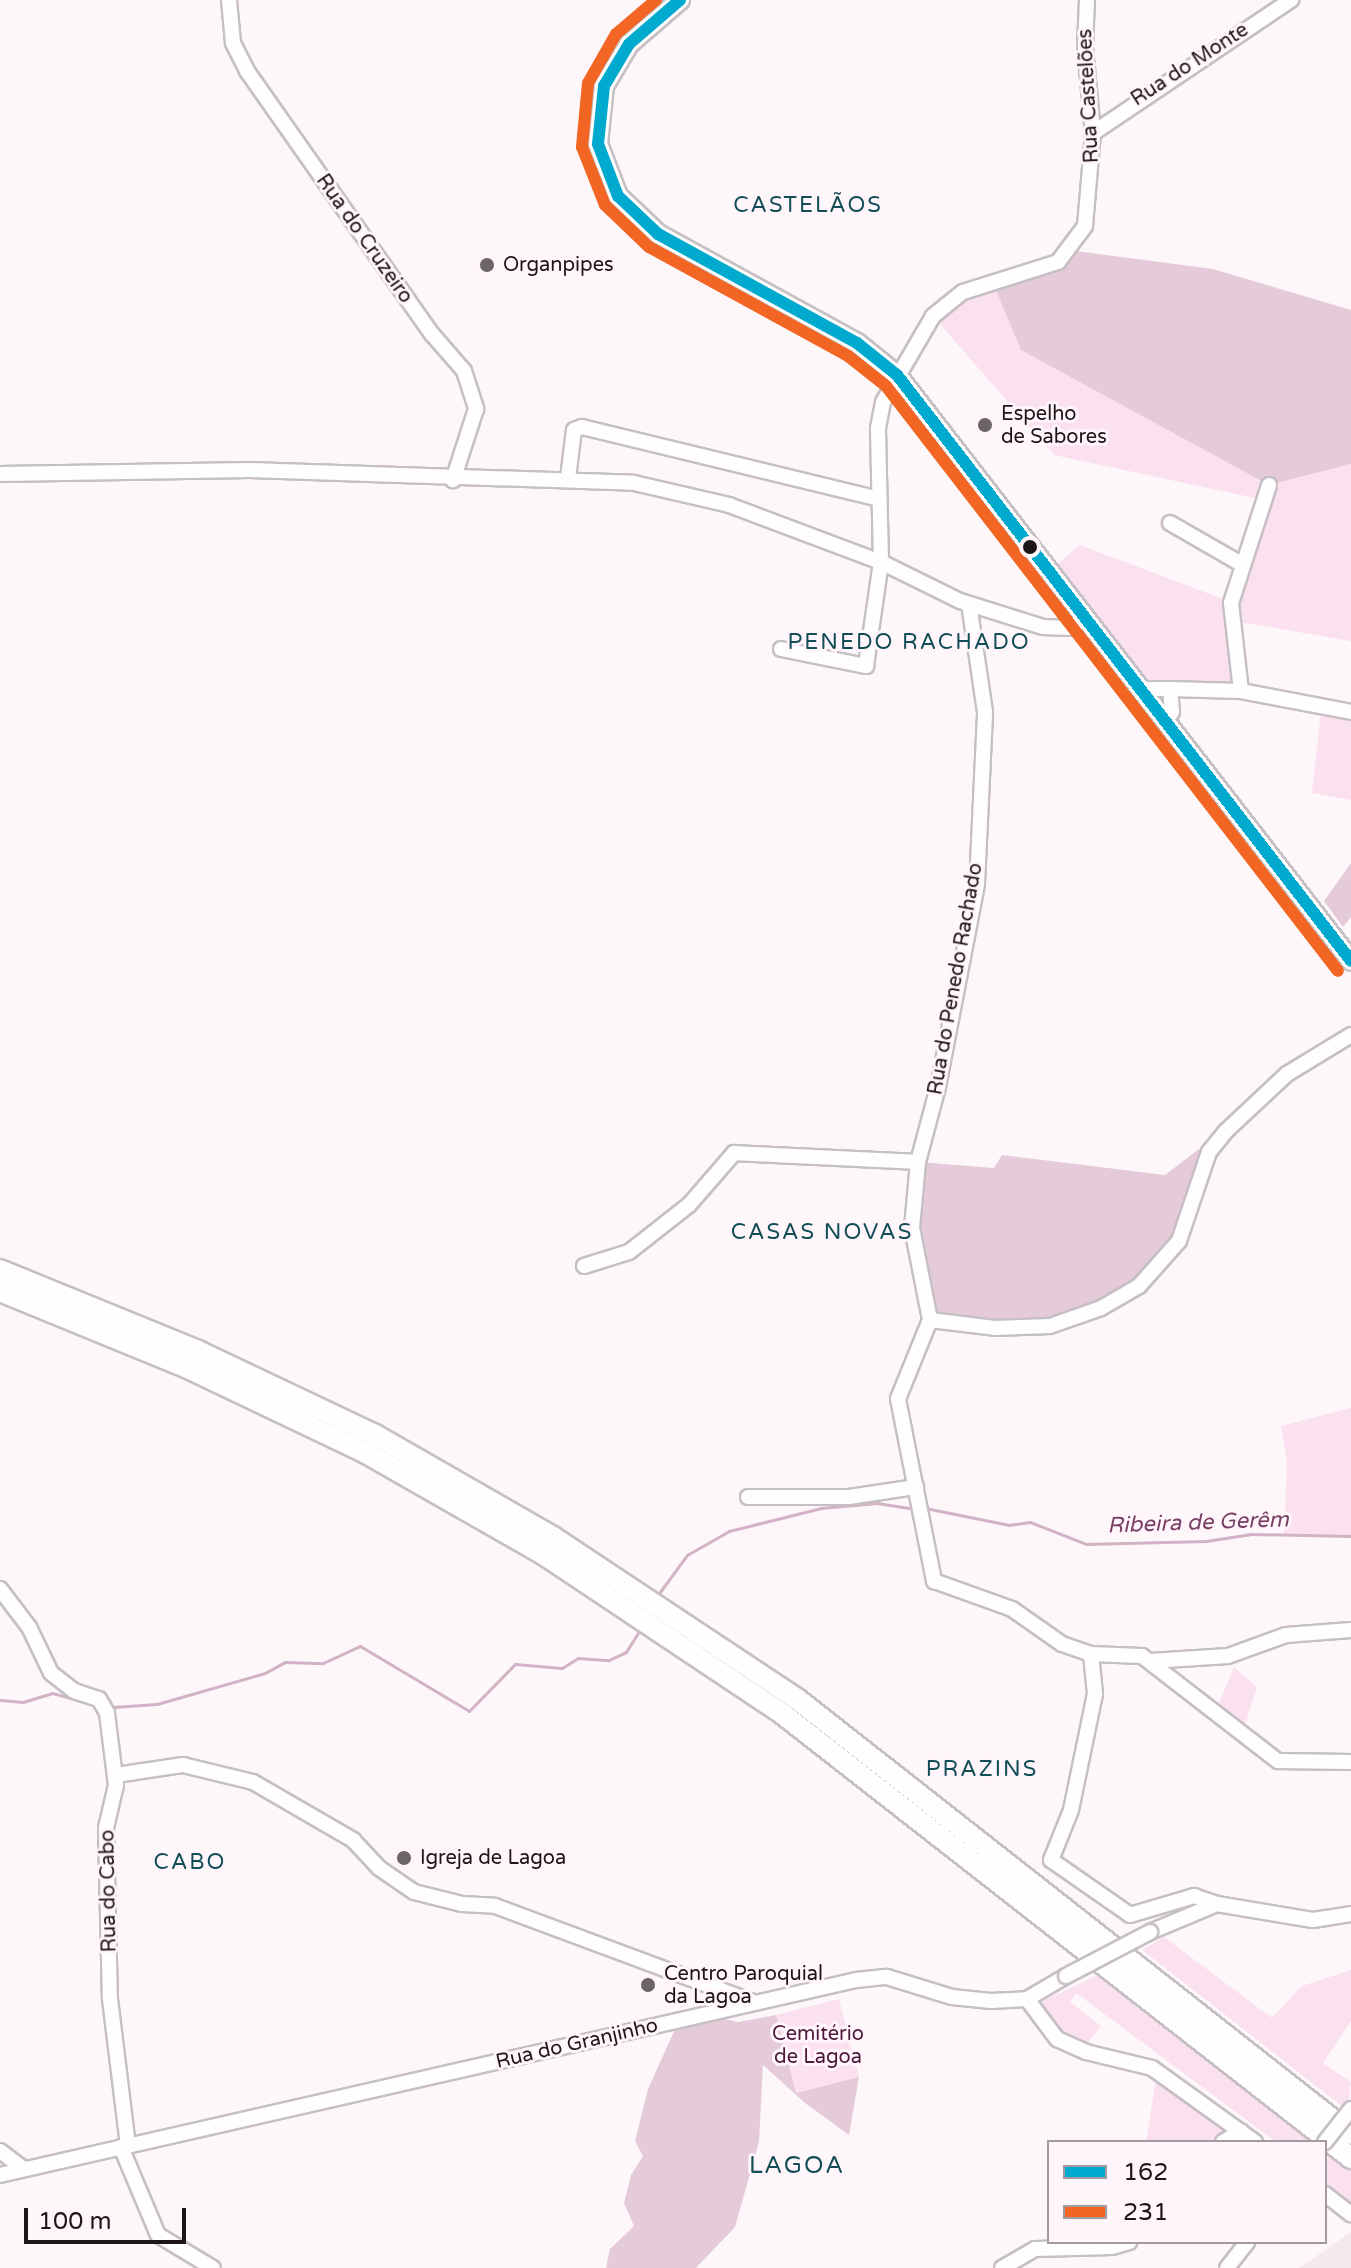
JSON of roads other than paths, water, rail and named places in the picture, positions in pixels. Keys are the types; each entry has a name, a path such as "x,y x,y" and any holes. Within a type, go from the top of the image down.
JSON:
{"highway":[{"path":"0,1270 198,1351 375,1435 790,1707 1351,2134"},
{"path":"0,1291 190,1369 366,1453 548,1546"},
{"path":"790,1707 1351,2158"}],"main road":[{"path":"680,0 629,44 604,86 597,135 614,189 648,228 857,343 897,375 1351,961"}],"street":[{"name":"Rua do Cruzeiro","path":"229,0 233,43 247,71 432,334 464,371 476,409 453,480"},
{"name":"Rua Castelões","path":"781,649 866,666 881,562 878,428 883,402 933,316 963,292 1058,262 1085,226 1093,133 1085,47 1087,0"},
{"name":"Rua do Monte","path":"1093,133 1291,0"},
{"path":"568,478 574,430 582,427 879,499"},
{"path":"0,474 250,470 453,480 568,478 634,483 729,505 881,562 969,604 1054,629 1085,620"},
{"path":"1241,691 1231,603 1269,485"},
{"path":"1170,523 1243,565"},
{"name":"Rua do Penedo Rachado","path":"930,1320 912,1228 918,1162 938,1087 977,884 985,712 969,604"},
{"path":"1139,689 1241,691 1351,712"},
{"path":"1165,722 1172,712 1170,689"},
{"path":"1351,1035 1287,1074 1225,1132 1209,1152 1179,1241 1139,1286 1101,1308 1050,1326 995,1328 930,1320 898,1399 930,1573 940,1587 1012,1609 1050,1639 1091,1654 1136,1654 1150,1661 1278,1761 1351,1762"},
{"path":"584,1266 629,1252 689,1205 734,1153 918,1162"},
{"path":"748,1497 849,1497 916,1487"},
{"name":"Rua do Cabo","path":"0,1589 29,1627 51,1673 105,1705 116,1775 106,1828 110,1999 124,2146 158,2235 213,2268"},
{"path":"1150,1661 1228,1656 1286,1635 1351,1629"},
{"path":"1091,1654 1095,1694 1071,1810 1051,1860 1124,1913 1194,1896 1217,1904 1313,1920 1351,1914"},
{"path":"116,1775 183,1765 253,1782 353,1840 379,1868 414,1892 462,1904 495,1906 754,2003"},
{"path":"1217,1904 1150,1932 1027,1999 1057,2039 1086,2052 1152,2068 1252,2140"},
{"name":"Rua do Granjinho","path":"0,2175 877,1977 952,1997 1027,1999"},
{"path":"1327,2140 1351,2109"},
{"path":"1226,2140 1241,2131"},
{"path":"0,2151 24,2169"},
{"path":"1327,2196 1351,2214"},
{"path":"1002,2268 1035,2249 1112,2247 1122,2244"},
{"path":"1227,2268 1245,2244"}],"waterway":[{"name":"Ribeira de Gerêm","path":"657,1596 687,1555 729,1531 821,1508 877,1503 914,1509"},
{"name":"Ribeira de Gerêm","path":"925,1508 1009,1525 1030,1522 1086,1544 1206,1541 1251,1534 1351,1536"},
{"name":"Ribeira de Gerêm","path":"113,1707 157,1704 265,1673 285,1662 323,1663 360,1646 469,1711 515,1664 562,1668 578,1658 609,1660 626,1652 641,1628"},
{"name":"Ribeira de Gerêm","path":"0,1700 23,1702 52,1693 97,1705"}],"place":[{"name":"Organpipes","path":"487,265"},
{"name":"Espelho de Sabores","path":"985,425"},
{"name":"Igreja de Lagoa","path":"404,1858"},
{"name":"Centro Paroquial da Lagoa","path":"648,1985"}],"district":[{"name":"CASTELÃOS","path":"808,206"},
{"name":"PENEDO RACHADO","path":"909,643"},
{"name":"CASAS NOVAS","path":"822,1233"},
{"name":"PRAZINS","path":"982,1770"},
{"name":"CABO","path":"190,1863"},
{"name":"LAGOA","path":"797,2166"}],"park label":[{"name":"Cemitério de Lagoa","path":"818,2046"}]}
